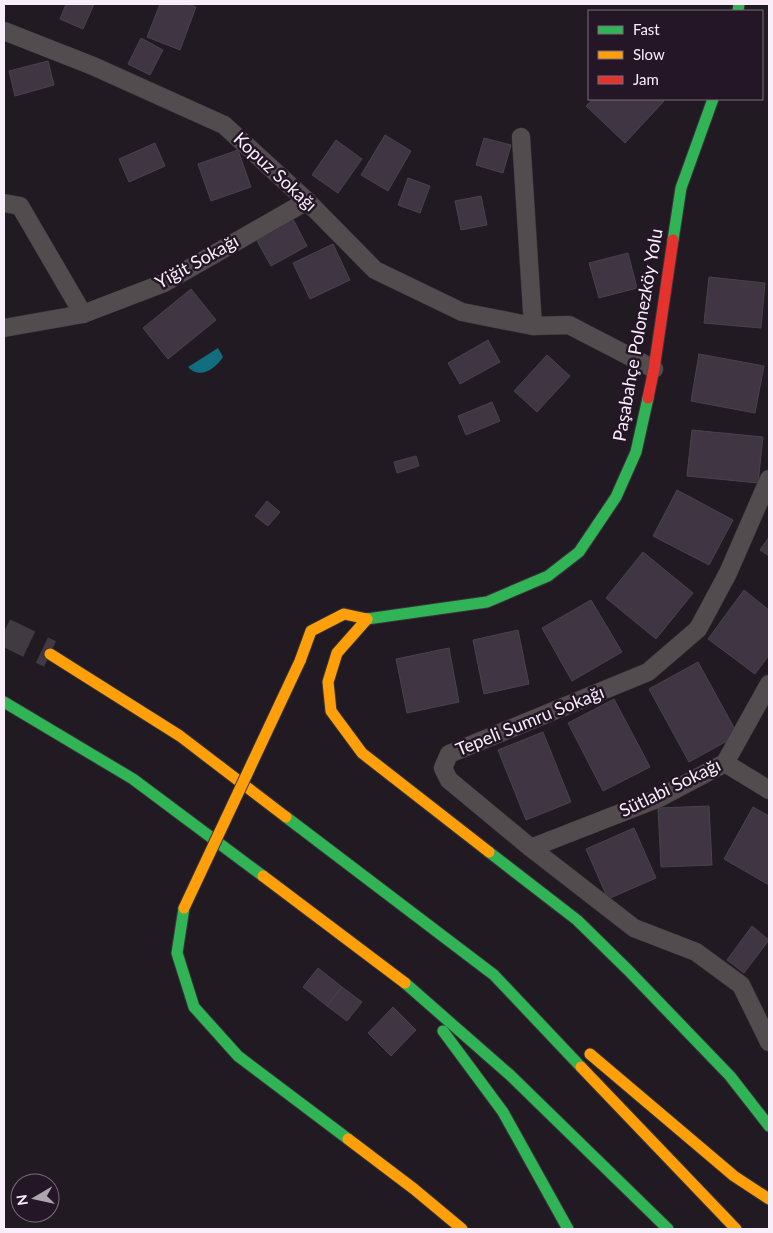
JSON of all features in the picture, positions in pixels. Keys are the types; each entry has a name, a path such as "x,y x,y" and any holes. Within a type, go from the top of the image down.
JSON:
{"main road":[{"name":"Paşabahçe Polonezköy Yolu","path":"414,1189 238,1056 194,1007 177,953 184,908 300,661 311,631 344,614 367,619 487,602 548,576 579,552 616,498 636,452 654,369 680,188 713,100"},
{"path":"367,619 337,653 328,682 331,711 362,754 577,920 730,1076 769,1126"},
{"path":"50,654 180,736 494,975 562,1031"},
{"path":"4,702 133,779 411,987 510,1075 668,1229"},
{"path":"628,970 702,1063"},
{"path":"494,975 736,1229"},
{"path":"411,987 503,1112 568,1229"},
{"path":"584,1049 734,1176 769,1199"},
{"path":"414,1189 448,1229"},
{"path":"414,1189 462,1229"}],"street":[{"name":"Kopuz Sokağı","path":"4,31 93,66 224,125 307,201 375,270 462,312 534,326 569,325 654,369"},
{"path":"521,137 534,326"},
{"name":"Yiğit Sokağı","path":"4,328 82,314 164,283 307,201"},
{"path":"4,203 20,206 82,314"},
{"name":"Tepeli Sumru Sokağı","path":"769,479 728,573 698,629 648,672 449,754 443,768 449,780 531,848 634,928 696,952 741,985 769,1042"},
{"name":"Sütlabi Sokağı","path":"531,848 659,798 726,764 769,684"},
{"path":"726,764 769,790"}],"water":[{"path":"218,348 223,357 212,369 197,373 188,367"}],"building":[{"path":"66,4 94,4 83,29 60,19"},
{"path":"160,4 188,4 196,7 180,50 147,37"},
{"path":"141,38 163,50 150,75 128,64"},
{"path":"48,61 54,85 15,96 9,71"},
{"path":"592,100 664,101 625,143 586,106"},
{"path":"385,135 411,151 388,191 361,175"},
{"path":"484,138 511,145 503,173 476,165"},
{"path":"336,140 362,159 338,193 312,175"},
{"path":"155,143 165,166 129,182 119,159"},
{"path":"238,150 251,187 211,201 198,164"},
{"path":"408,178 430,186 420,213 398,205"},
{"path":"481,196 487,225 461,230 455,201"},
{"path":"293,219 307,246 271,266 256,239"},
{"path":"333,244 350,280 310,299 293,263"},
{"path":"628,253 637,288 599,298 589,263"},
{"path":"709,277 765,283 761,328 704,323"},
{"path":"191,289 216,320 168,359 143,328"},
{"path":"488,340 500,362 460,384 448,363"},
{"path":"699,354 764,366 755,413 691,401"},
{"path":"547,355 570,376 537,412 514,391"},
{"path":"492,402 500,421 466,435 458,416"},
{"path":"692,430 763,437 758,483 687,476"},
{"path":"416,456 419,466 397,473 394,462"},
{"path":"677,490 733,520 709,565 653,536"},
{"path":"267,501 280,512 268,526 255,516"},
{"path":"769,537 769,556 760,550"},
{"path":"643,552 693,593 656,639 606,598"},
{"path":"744,590 769,610 769,655 755,674 708,639"},
{"path":"591,600 622,652 572,681 542,628"},
{"path":"518,630 529,684 484,694 473,640"},
{"path":"449,648 459,702 407,713 396,659"},
{"path":"698,662 738,735 689,762 649,689"},
{"path":"614,699 650,767 603,791 568,723"},
{"path":"543,732 571,802 526,820 498,750"},
{"path":"709,806 712,865 661,867 658,808"},
{"path":"753,807 769,816 769,885 724,859"},
{"path":"634,828 656,878 608,899 586,849"},
{"path":"752,926 769,940 744,973 727,960"},
{"path":"318,968 342,987 327,1006 303,987"},
{"path":"342,987 362,1002 347,1021 327,1006"},
{"path":"393,1007 416,1030 391,1056 368,1033"}],"tunnel":[{"path":"4,632 50,654"}],"traffic: fast":[{"path":"738,10 739,4"},
{"path":"673,240 681,188 713,100"},
{"path":"367,619 487,602 548,576 579,552 616,497 636,452 648,398"},
{"path":"4,702 133,779 263,876"},
{"path":"286,817 494,975 581,1067"},
{"path":"489,852 577,920 730,1076 769,1126"},
{"path":"184,908 177,953 194,1007 238,1056 348,1139"},
{"path":"405,983 510,1075 668,1229"},
{"path":"443,1031 503,1112 568,1229"}],"traffic: slow":[{"path":"300,661 311,631 344,614 367,619"},
{"path":"367,619 337,653 328,682 331,711 362,753 489,852"},
{"path":"50,654 180,736 286,817"},
{"path":"184,908 300,661"},
{"path":"263,876 405,983"},
{"path":"590,1054 734,1176 769,1199"},
{"path":"581,1067 736,1229"},
{"path":"348,1139 414,1189 462,1229"}],"traffic: jam":[{"path":"648,398 673,240"}]}
